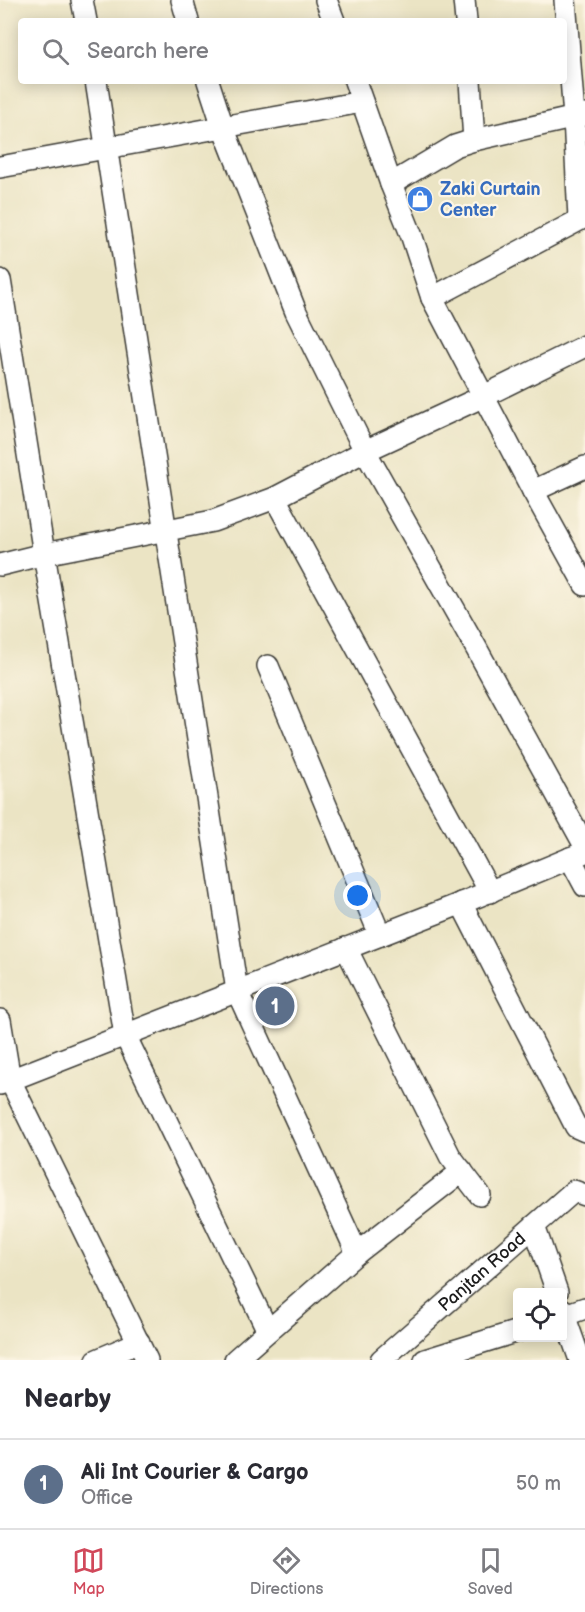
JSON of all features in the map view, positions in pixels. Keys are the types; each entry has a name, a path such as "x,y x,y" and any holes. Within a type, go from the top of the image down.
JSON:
{"street":[{"path":"82,0 85,18"},
{"path":"182,0 187,18"},
{"path":"326,0 333,18"},
{"path":"464,0 466,18"},
{"path":"432,298 582,218 579,116 565,0"},
{"path":"96,84 237,991 357,1253"},
{"path":"209,84 223,127 296,312 365,451 474,644 580,852 585,886"},
{"path":"356,84 432,298 585,585"},
{"path":"470,84 474,140"},
{"path":"0,167 362,102"},
{"path":"391,184 455,146 579,116"},
{"path":"0,280 125,1035 268,1331"},
{"path":"0,565 44,554 213,521 275,498 365,451 585,346"},
{"path":"533,491 585,467"},
{"path":"275,498 490,891"},
{"path":"268,666 380,935"},
{"path":"5,1082 490,891 580,852"},
{"path":"460,903 576,1127 585,1131"},
{"path":"346,948 450,1156 480,1195"},
{"path":"0,1020 5,1082 143,1351 97,1360"},
{"path":"235,1360 357,1253 462,1171"},
{"name":"Panjtan Road","path":"381,1360 574,1191 585,1195"},
{"path":"534,1226 555,1288"},
{"path":"567,1313 585,1308"},
{"path":"567,1325 580,1360"},
{"path":"425,1360 513,1333"}],"place":[{"name":"Zaki Curtain Center","path":"420,199"},
{"name":"Ali Int Courier & Cargo","path":"275,1006"}]}
